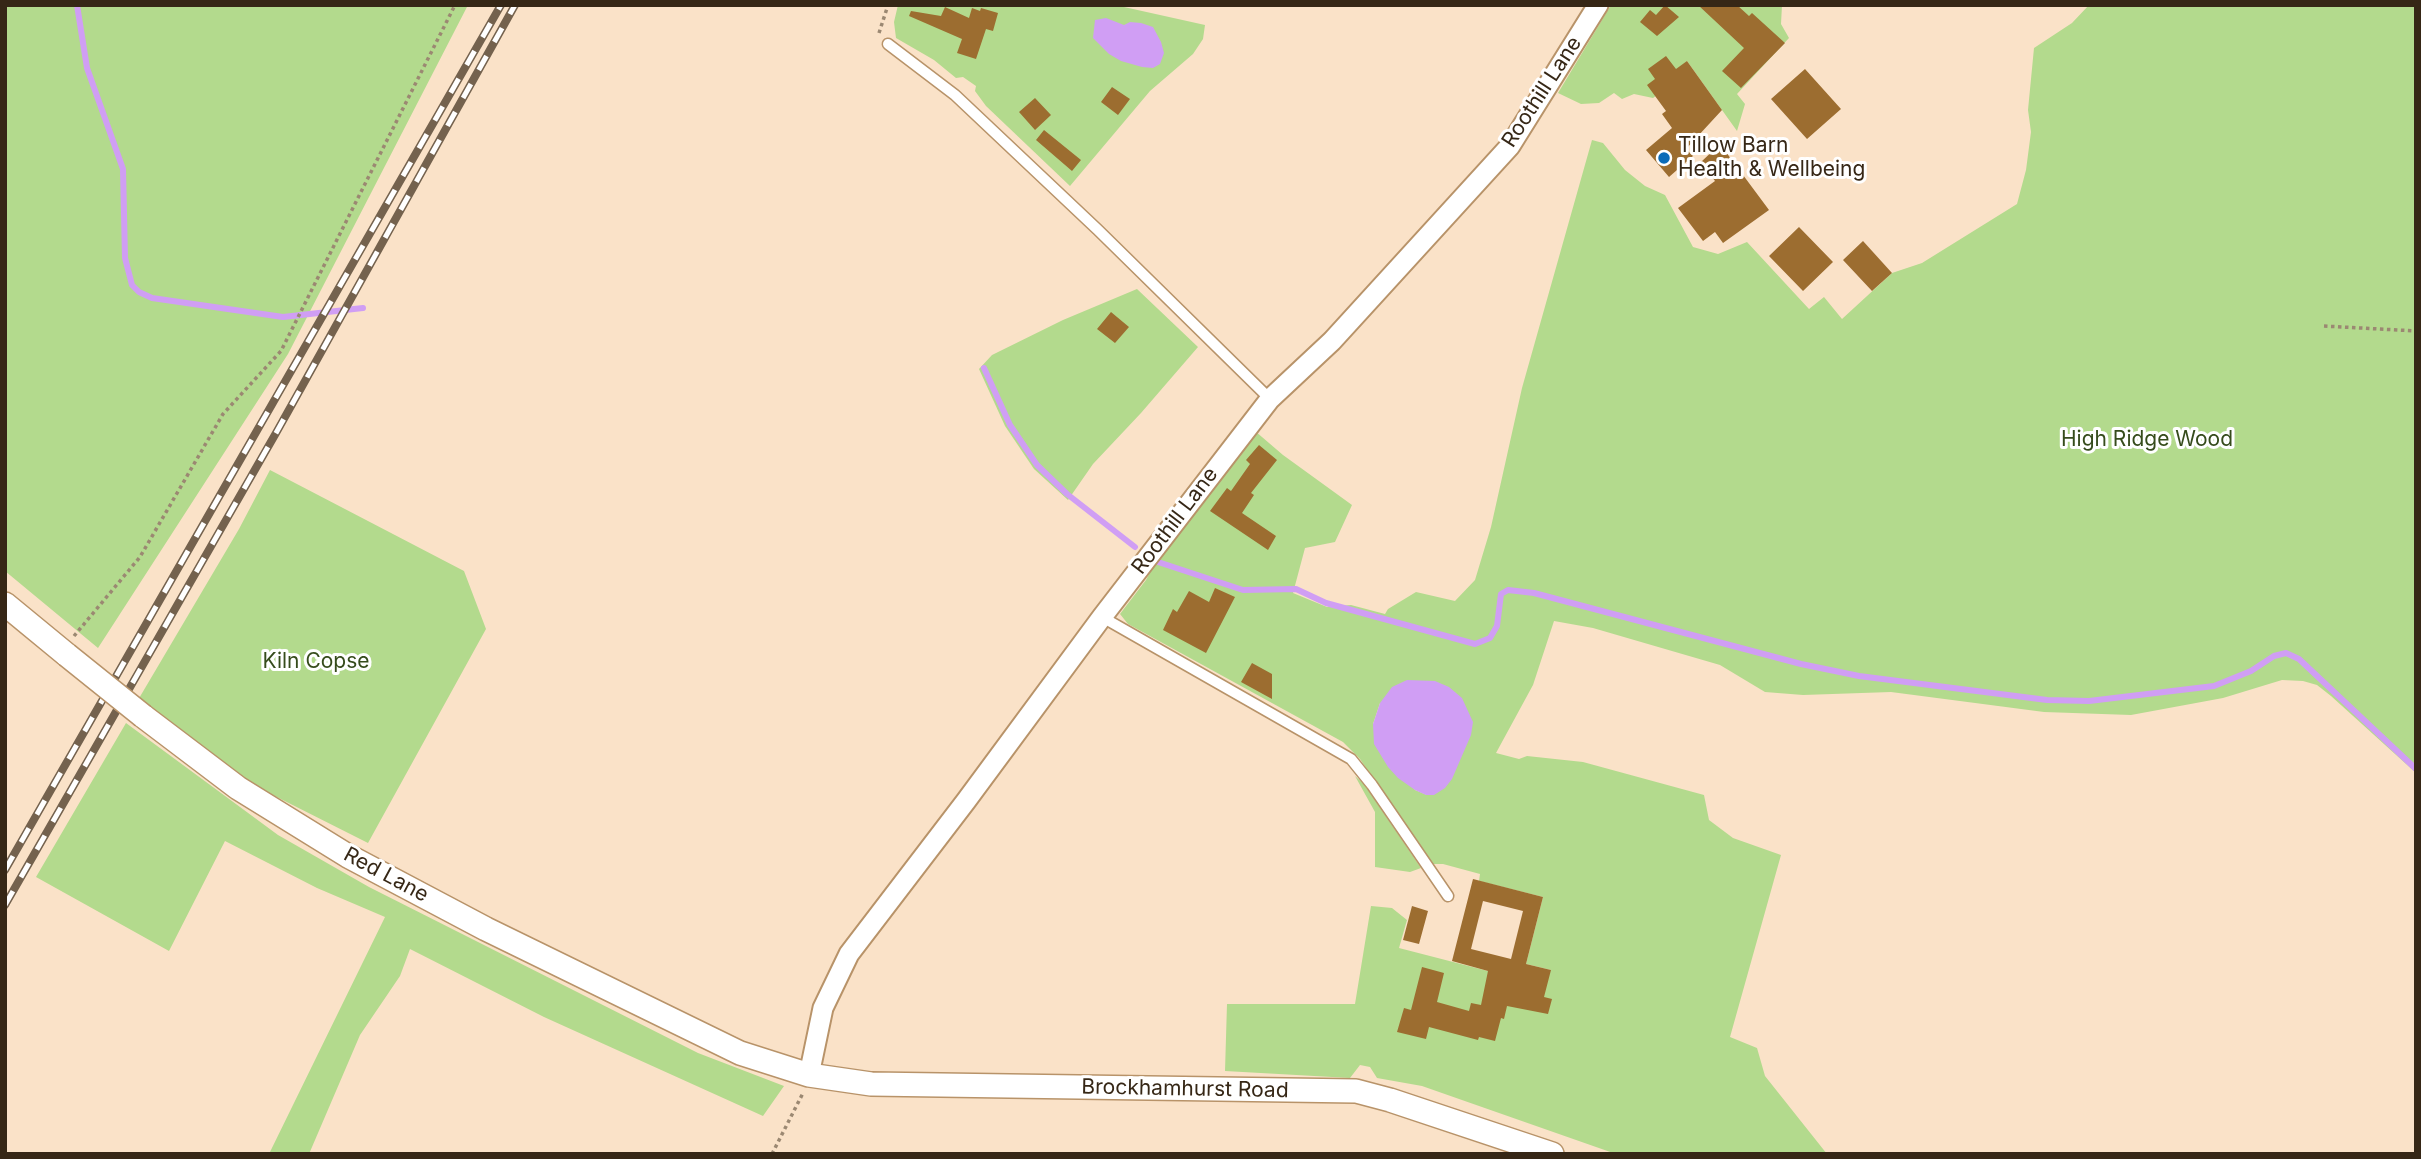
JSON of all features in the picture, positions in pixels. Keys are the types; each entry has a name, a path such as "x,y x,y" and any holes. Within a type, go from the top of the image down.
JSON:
{"street":[{"name":"Roothill Lane","path":"809,1074 823,1008 849,954 1101,617 1270,399 1332,341 1510,146 1598,5"},
{"name":"Red Lane","path":"5,604 143,716 238,788 348,856 486,929 740,1054 809,1074"},
{"name":"Brockhamhurst Road","path":"809,1074 871,1084 1356,1091 1391,1100 1552,1154"}],"lane":[{"path":"888,44 955,95 1108,239 1270,399"},
{"path":"1101,617 1351,759 1373,785 1448,897"}],"path":[{"path":"64,653 140,557 223,414 281,351 455,5"},
{"path":"888,5 878,36 888,44"},
{"path":"2324,326 2416,331"},
{"path":"772,1154 801,1099 809,1074"}],"green space":[{"path":"5,5 468,5 288,354 98,648 5,571"},
{"path":"898,5 1115,5 1205,25 1203,39 1193,54 1150,91 1070,186 986,106 975,91 976,86 963,77 956,78 934,60 896,38 894,22"},
{"path":"1611,5 1782,5 1781,24 1789,38 1737,94 1745,104 1737,131 1687,61 1681,78 1653,98 1634,94 1622,99 1614,93 1599,103 1581,104 1558,93"},
{"name":"High Ridge Wood","path":"2089,5 2416,5 2416,773 2331,696 2317,685 2303,681 2282,680 2223,698 2131,715 2044,712 1891,692 1803,695 1765,692 1720,665 1593,628 1554,621 1533,685 1496,753 1519,759 1527,756 1583,762 1704,795 1709,820 1733,838 1781,855 1730,1037 1757,1048 1765,1076 1827,1154 1616,1154 1422,1086 1377,1078 1370,1067 1360,1065 1350,1078 1225,1071 1227,1004 1355,1004 1371,906 1392,908 1407,920 1399,948 1488,971 1551,970 1526,964 1543,897 1479,881 1480,874 1443,864 1430,864 1360,759 1343,742 1128,624 1120,614 1146,580 1155,563 1255,431 1352,505 1335,542 1305,548 1293,593 1327,607 1351,605 1385,614 1388,609 1416,592 1455,601 1475,580 1491,527 1522,388 1592,140 1603,143 1625,170 1645,186 1665,195 1693,247 1718,254 1747,242 1809,309 1824,297 1842,319 1892,273 1922,263 2017,204 2026,170 2031,132 2028,110 2034,48 2072,23","holes":["1380,703 1434,795 1415,790 1373,724"]},
{"path":"1137,289 1198,347 1093,464 1068,500 1034,469 1005,426 979,369 992,355 1063,320"},
{"name":"Kiln Copse","path":"270,470 464,571 486,629 368,843 249,783 138,700 239,529"},
{"path":"126,723 278,835 369,887 698,1053 784,1086 763,1116 544,1017 410,949 400,976 360,1035 309,1154 269,1154 385,917 317,888 225,841 169,951 36,877"},
{"path":"1355,776 1364,784 1421,868 1410,872 1375,867 1375,812"}],"shaded area":[{"path":"1106,18 1124,25 1130,22 1153,27 1164,53 1160,64 1153,68 1142,67 1121,61 1109,54 1093,38 1095,20"},
{"path":"1407,680 1435,681 1449,687 1462,698 1473,722 1471,735 1452,779 1434,795 1415,790 1398,778 1374,744 1373,724 1380,703 1392,687"}],"building":[{"path":"1665,5 1679,17 1657,36 1640,22 1650,10 1656,15"},
{"path":"1698,5 1737,5 1749,16 1752,13 1785,43 1741,88 1722,71 1744,48"},
{"path":"945,7 969,18 972,8 998,13 993,31 986,29 976,59 957,53 962,39 909,16 911,11 941,16"},
{"path":"1666,56 1676,69 1687,61 1722,110 1686,149 1693,156 1669,177 1646,150 1672,128 1662,114 1666,111 1647,85 1655,79 1648,69"},
{"path":"1805,69 1841,109 1807,139 1771,99"},
{"path":"1112,87 1130,99 1118,115 1101,102"},
{"path":"1035,98 1051,115 1035,130 1019,112"},
{"path":"1044,130 1081,160 1072,171 1036,140"},
{"path":"1720,144 1769,210 1723,243 1715,232 1703,241 1678,208 1715,181 1701,162"},
{"path":"1799,227 1833,262 1803,291 1769,256"},
{"path":"1863,241 1892,273 1872,291 1843,260"},
{"path":"1111,312 1129,327 1115,343 1097,329"},
{"path":"1259,445 1277,460 1251,493 1254,495 1242,513 1276,536 1268,550 1210,511 1227,488 1231,491 1250,464 1246,460"},
{"path":"1215,588 1235,597 1206,653 1163,630 1173,609 1177,612 1189,591 1209,602"},
{"path":"1252,663 1272,674 1272,699 1241,682"},
{"path":"1473,879 1543,897 1526,964 1551,970 1544,997 1552,999 1548,1014 1507,1006 1495,1041 1479,1037 1478,1040 1429,1027 1426,1039 1397,1032 1404,1008 1411,1010 1422,967 1444,973 1437,1002 1469,1011 1471,1003 1481,1005 1488,971 1452,961","holes":["1483,901 1523,911 1511,959 1471,949"]},
{"path":"1412,906 1428,911 1419,944 1403,940"}],"waterway":[{"path":"77,5 87,68 123,169 125,258 132,285 152,298 283,317 363,308"},
{"path":"984,368 1010,425 1037,465 1067,494 1135,547"},
{"path":"1158,562 1243,590 1296,589 1326,603 1475,644 1490,638 1497,626 1501,594 1508,590 1534,593 1801,664 1859,676 2047,700 2089,701 2214,686 2251,671 2274,656 2286,653 2299,659 2416,769"}],"railway":[{"path":"5,870 501,5"},
{"path":"5,905 276,433 515,5"}],"place":[{"name":"Tillow Barn Health & Wellbeing","path":"1664,158"}]}
